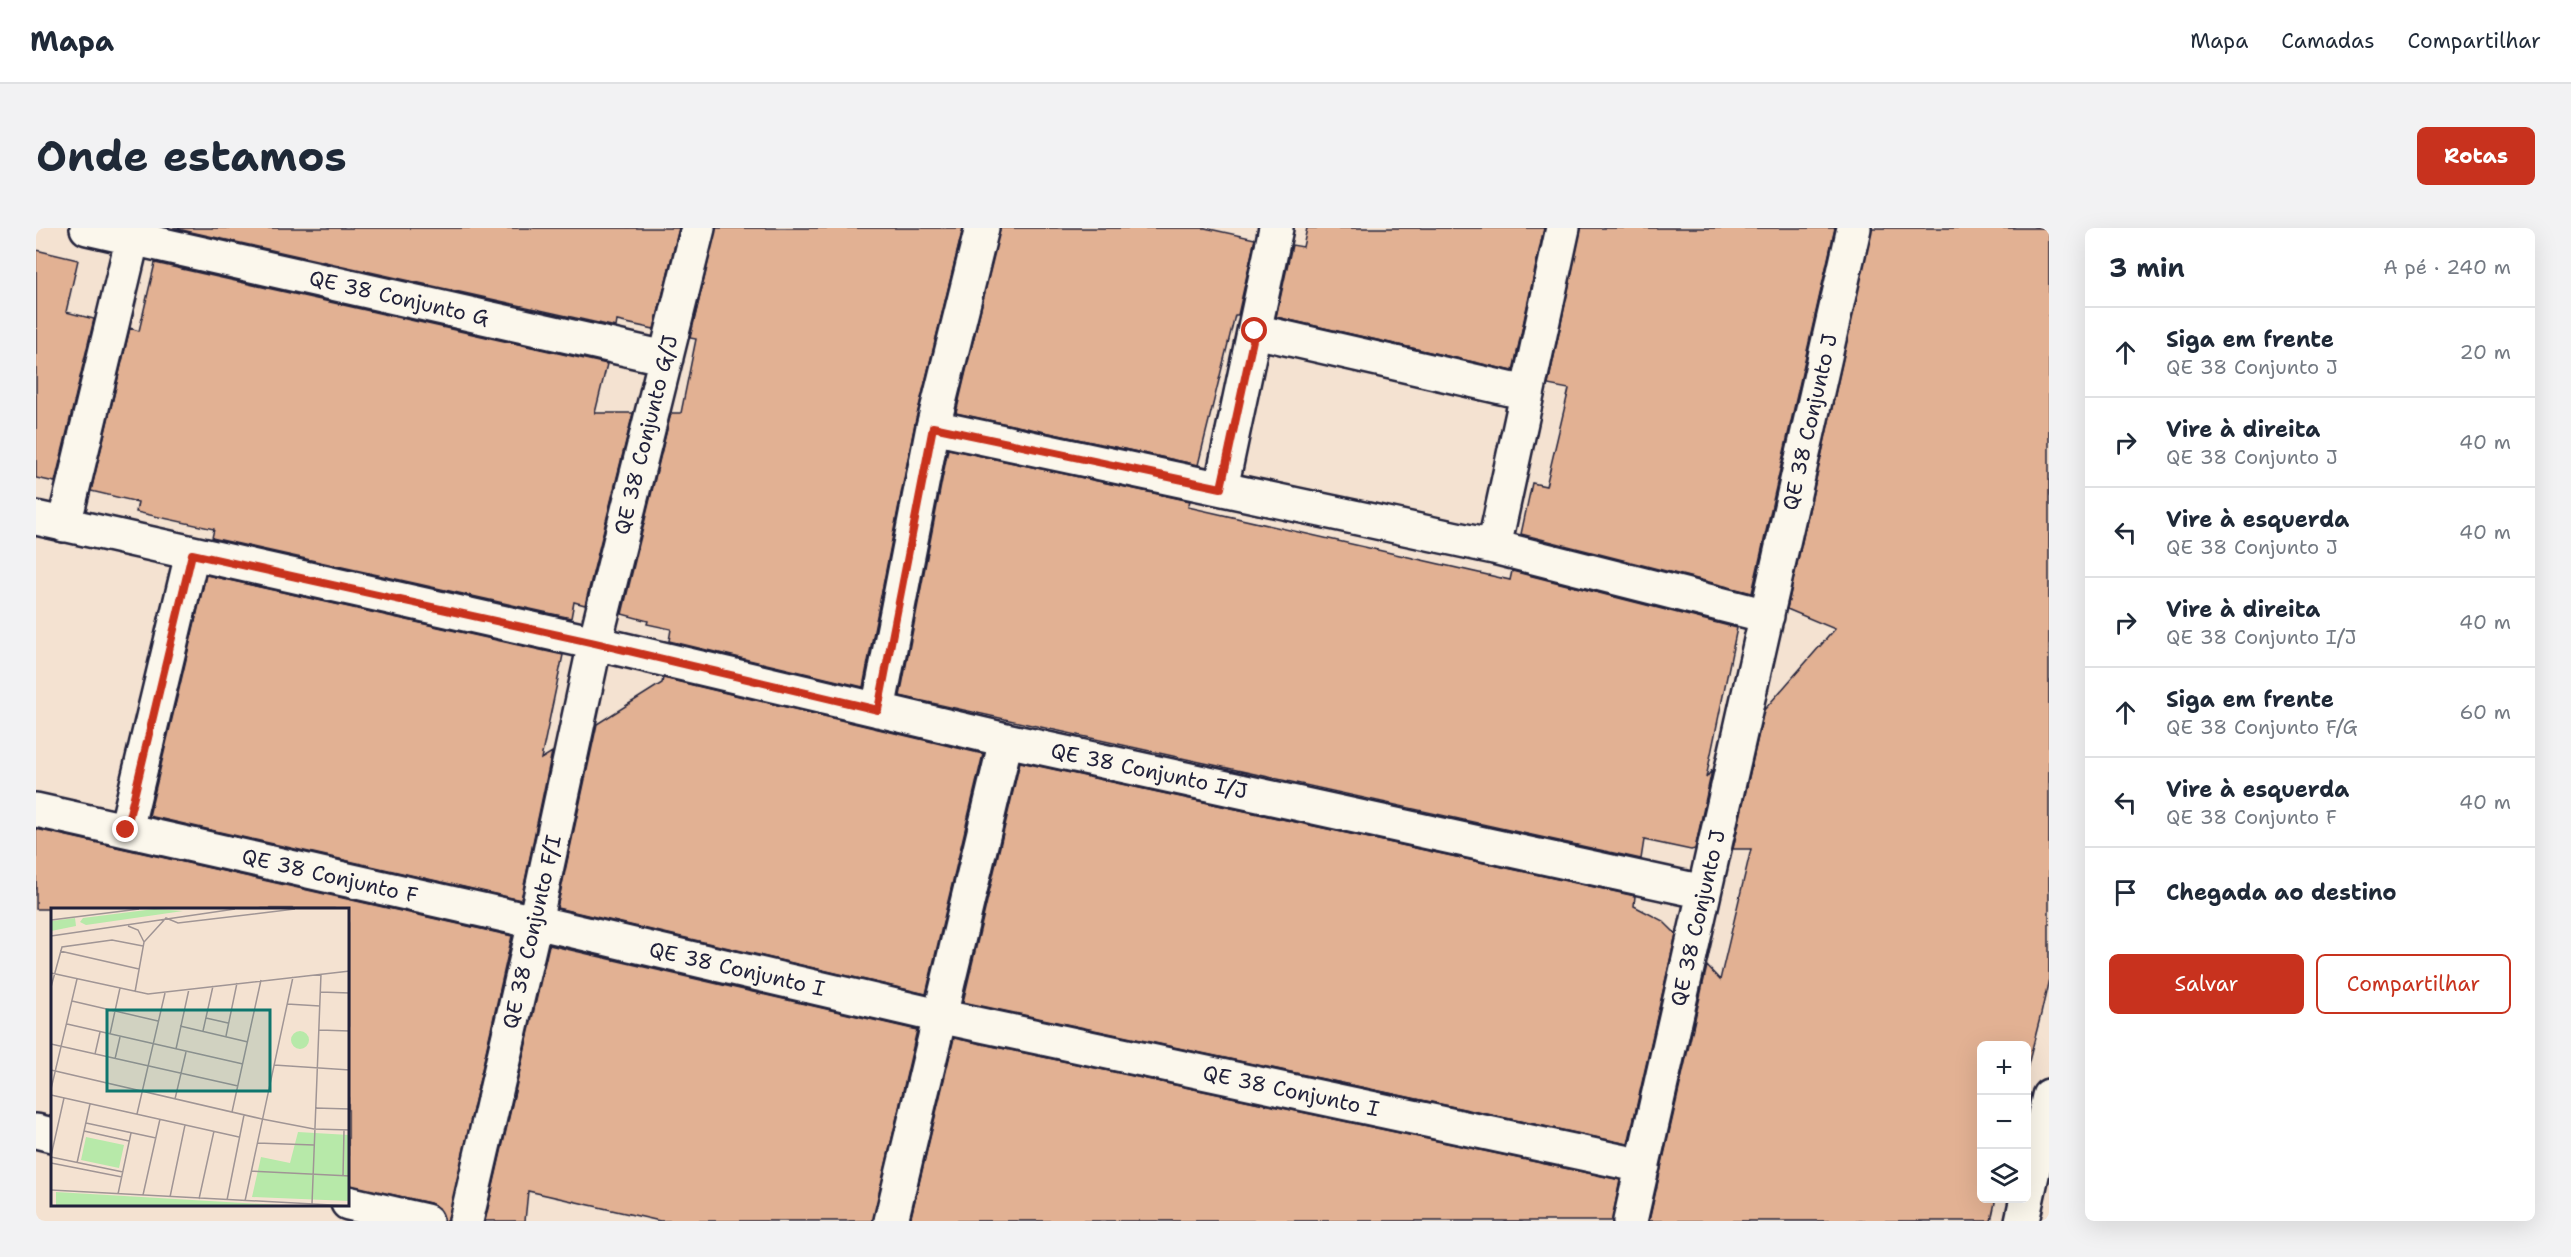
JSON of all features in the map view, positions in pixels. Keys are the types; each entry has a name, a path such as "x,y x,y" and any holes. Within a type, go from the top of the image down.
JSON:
{"street":[{"name":"QE 38 Conjunto G","path":"87,228 134,233 666,358"},
{"name":"QE 38 Conjunto G/J","path":"595,643 698,228"},
{"path":"878,710 933,427 982,228"},
{"path":"1221,488 1276,228"},
{"path":"1494,547 1563,228"},
{"name":"QE 38 Conjunto J","path":"1630,1221 1854,228"},
{"path":"50,521 134,233"},
{"path":"1255,331 1527,393"},
{"path":"933,427 1494,547 1767,616"},
{"name":"QE 38 Conjunto I/J","path":"50,521 595,643 1006,740 1704,892"},
{"path":"126,830 192,554"},
{"name":"QE 38 Conjunto F/I","path":"466,1221 535,922 595,643"},
{"path":"891,1221 1006,740"},
{"name":"QE 38 Conjunto F","path":"36,810 535,922"},
{"name":"QE 38 Conjunto I","path":"535,922 939,1016 1643,1166"},
{"path":"2022,1221 2049,1096"},
{"path":"36,1131 51,1135"},
{"path":"350,1203 426,1221"}],"building":[{"path":"173,228 679,228 654,329 617,321 616,327"},
{"path":"716,228 963,228 915,423 863,687 669,641 671,629 647,624 648,621 622,614 671,413 681,413 696,339 690,338"},
{"path":"1000,228 1205,228 1255,239 1238,315 1235,315 1198,465 956,413"},
{"path":"1307,228 1544,228 1513,371 1276,317 1292,245 1303,247"},
{"path":"1581,228 1835,228 1752,593 1521,534 1532,483 1546,486 1569,389 1548,385"},
{"path":"1872,228 2049,228 2049,979 2031,1053 2031,1041 1977,1041 1977,1203 1995,1203 1991,1221 1649,1221 1707,966 1720,980 1751,849 1733,849 1764,710 1835,629 1787,609"},
{"path":"36,250 78,260 66,312 94,319 55,482 36,478"},
{"path":"155,263 607,364 595,413 633,413 585,605 574,602 571,618 212,538 214,529 136,512 138,502 91,491 130,328 139,331"},
{"path":"948,449 1190,501 1188,507 1510,580 1512,571 1737,628 1706,778 1712,770 1695,849 1644,840 1641,859 900,696"},
{"path":"206,575 563,655 541,759 552,752 521,900 149,816"},
{"path":"663,678 983,754 926,994 557,908 597,724 662,683"},
{"path":"1020,762 1635,896 1634,906 1663,921 1676,934 1628,1144 963,1002"},
{"path":"36,829 512,936 448,1221 444,1221 439,1208 430,1203 350,1185 350,908 36,909"},
{"path":"549,945 917,1030 873,1221 660,1221 528,1191 525,1221 485,1221"},
{"path":"954,1038 1620,1180 1612,1221 910,1221"}],"route":[{"path":"126,830 192,554 595,643 878,710 933,427 1221,488 1255,331"}]}
